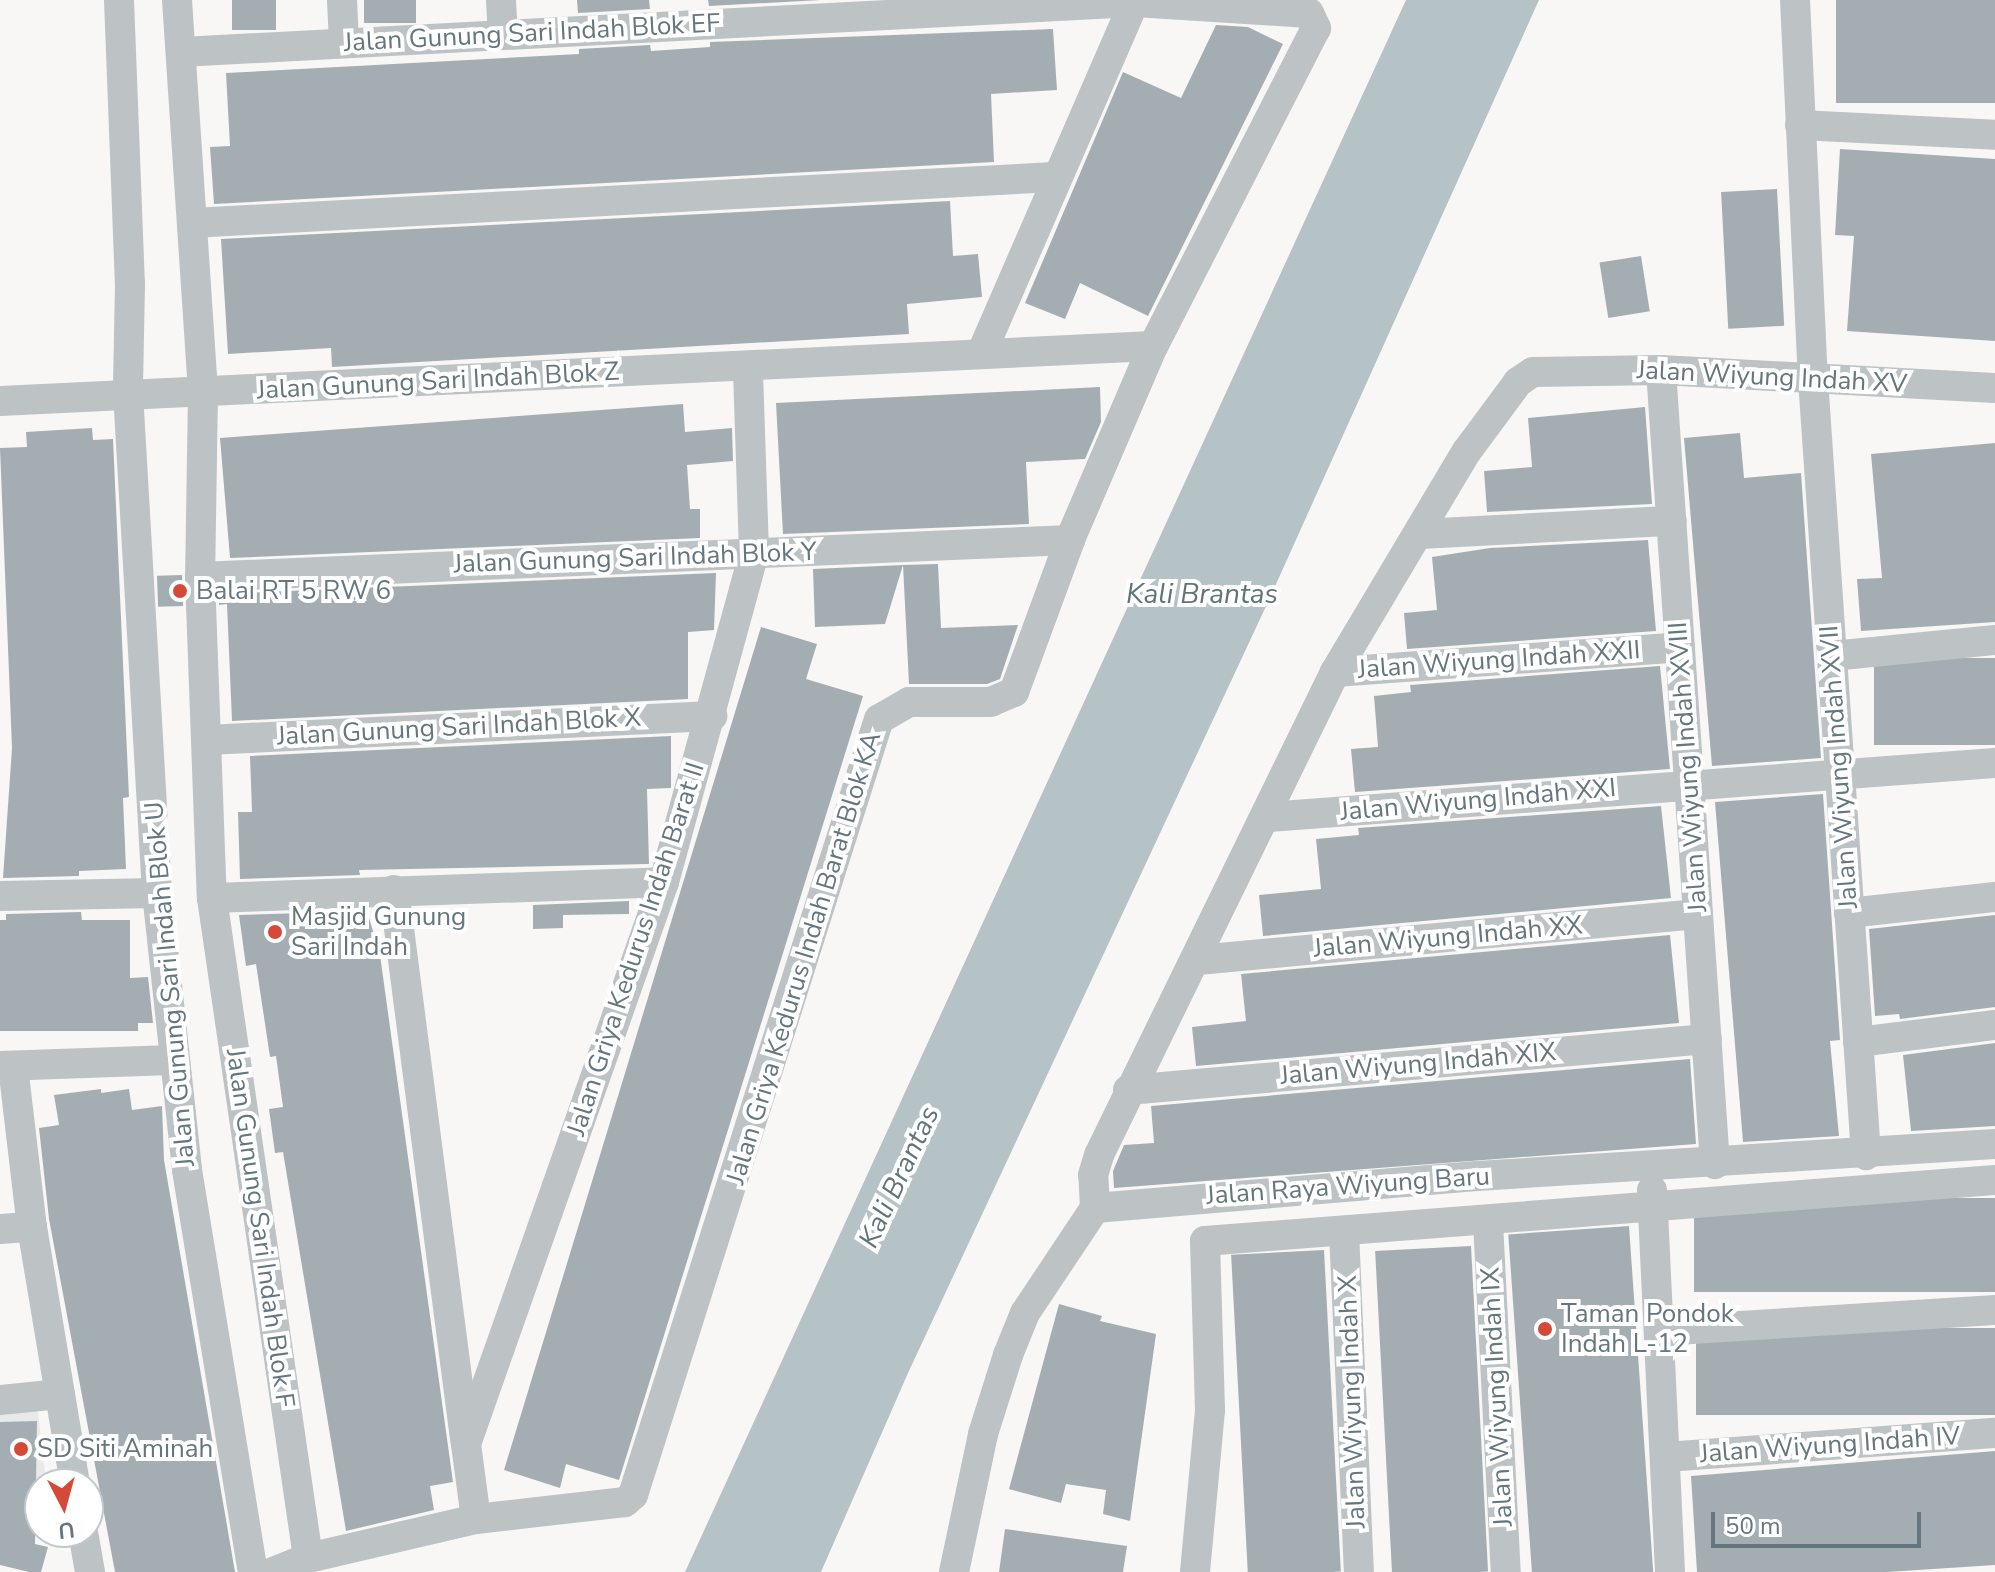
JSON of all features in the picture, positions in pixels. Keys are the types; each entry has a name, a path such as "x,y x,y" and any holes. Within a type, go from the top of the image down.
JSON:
{"street":[{"name":"Jalan Gunung Sari Indah Blok U","path":"119,0 130,283 128,392 157,893 172,1060 253,1572"},
{"name":"Jalan Gunung Sari Indah Blok F","path":"177,0 203,392 200,577 212,898 308,1558"},
{"path":"342,0 344,42"},
{"path":"501,0 503,35"},
{"name":"Jalan Wiyung Indah XVII","path":"1795,0 1813,379 1866,1155"},
{"name":"Jalan Gunung Sari Indah Blok EF","path":"181,52 503,35 667,14 957,4 1135,1 1217,4 1314,26"},
{"path":"982,352 1054,177 1135,1"},
{"name":"Jalan Griya Kedurus Indah Barat Blok KA","path":"476,1519 625,1502 640,1477 879,719 909,702 991,702 1012,695 1070,540 1153,346 1314,26"},
{"path":"1800,125 1995,135"},
{"path":"192,223 1054,177"},
{"name":"Jalan Gunung Sari Indah Blok Z","path":"0,401 128,392 203,392 1153,346"},
{"name":"Jalan Griya Kedurus Indah Barat II","path":"476,1519 466,1444 664,882 712,716 754,552 748,367"},
{"name":"Jalan Wiyung Indah XV","path":"1420,534 1467,451 1518,382 1548,368 1661,370 1995,388"},
{"name":"Jalan Wiyung Indah XVIII","path":"1661,370 1715,1164"},
{"path":"1335,672 1420,534 1672,521"},
{"name":"Jalan Gunung Sari Indah Blok Y","path":"200,577 1070,540"},
{"path":"1832,656 1995,640"},
{"name":"Jalan Wiyung Indah XXII","path":"1095,1208 1095,1163 1128,1090 1198,960 1268,817 1335,672 1680,647"},
{"name":"Jalan Gunung Sari Indah Blok X","path":"206,740 712,716"},
{"name":"Jalan Wiyung Indah XXI","path":"1268,817 1689,782 1995,763"},
{"path":"212,898 664,882"},
{"path":"394,890 466,1444"},
{"path":"0,896 157,893"},
{"path":"1849,913 1995,897"},
{"name":"Jalan Wiyung Indah XX","path":"1198,960 1698,914"},
{"path":"1858,1042 1995,1025"},
{"name":"Jalan Wiyung Indah XIX","path":"1128,1090 1707,1039"},
{"path":"72,1468 6,1066 172,1060"},
{"name":"Jalan Raya Wiyung Baru","path":"1095,1208 1206,1196 1866,1155 1995,1144"},
{"path":"1649,1168 1660,1331 1670,1572"},
{"name":"Jalan Raya Wiyung Baru","path":"1195,1572 1210,1410 1205,1241 1488,1222 1995,1180"},
{"path":"954,1572 983,1434 1008,1355 1025,1313 1095,1208"},
{"name":"Jalan Wiyung Indah IX","path":"1488,1222 1506,1572"},
{"path":"0,1229 32,1227"},
{"name":"Jalan Wiyung Indah X","path":"1344,1231 1359,1572"},
{"path":"1660,1331 1995,1310"},
{"path":"0,1400 60,1394"},
{"name":"Jalan Wiyung Indah IV","path":"1666,1457 1995,1433"},
{"path":"273,1572 308,1558 476,1519"},
{"path":"86,1548 90,1572"}],"shaded area":[{"name":"SD Siti Aminah","path":"38,1411 44,1468 24,1468 24,1531 0,1528 0,1413"}],"water":[{"name":"Kali Brantas","path":"1406,0 1539,0 1268,602 908,1373 821,1572 685,1572"}],"building":[{"path":"232,0 276,0 276,30 232,30"},
{"path":"364,0 416,0 416,23 364,23"},
{"path":"577,0 649,0 650,9 578,13"},
{"path":"708,0 821,0 709,6"},
{"path":"1836,0 1995,0 1995,103 1836,103"},
{"path":"1216,25 1248,27 1283,44 1148,316 1080,283 1065,319 1025,303 1123,72 1181,98"},
{"path":"1053,29 1057,90 991,94 994,162 214,204 210,147 230,146 226,73 579,54 579,49 650,45 651,51 710,47 710,42"},
{"path":"1840,149 1995,159 1995,341 1847,331 1854,236 1835,235"},
{"path":"1777,189 1784,326 1728,329 1721,192"},
{"path":"950,201 953,256 978,254 982,297 907,304 909,334 332,367 331,348 228,354 221,239"},
{"path":"1641,256 1650,311 1608,318 1600,263"},
{"path":"1100,387 1101,422 1085,459 1026,462 1029,524 783,534 776,403"},
{"path":"683,404 685,432 732,428 733,461 687,465 690,509 700,509 700,538 230,558 220,438"},
{"path":"1645,407 1652,504 1487,512 1484,471 1532,467 1528,418"},
{"path":"92,428 93,440 113,439 129,797 123,798 126,869 79,871 79,876 3,878 12,748 0,448 27,447 26,432"},
{"path":"1740,433 1744,478 1801,473 1821,758 1712,766 1684,438"},
{"path":"1995,443 1995,622 1861,631 1857,579 1882,578 1871,454"},
{"path":"1648,540 1656,631 1407,649 1404,613 1437,610 1432,557 1490,548"},
{"path":"938,564 941,628 1018,625 1000,679 987,684 909,684 903,565"},
{"path":"903,565 885,624 815,627 813,569"},
{"path":"716,573 714,630 688,632 688,699 232,721 227,604 219,605 219,594"},
{"path":"182,575 183,606 158,607 157,576"},
{"path":"761,627 817,644 806,679 863,696 619,1480 566,1464 560,1488 504,1470"},
{"path":"1874,658 1995,658 1995,745 1874,745"},
{"path":"1660,666 1670,769 1355,792 1351,749 1378,747 1374,696 1411,692 1410,685"},
{"path":"671,736 671,788 647,789 649,864 359,870 360,875 240,879 238,812 252,812 250,756"},
{"path":"1823,794 1840,1040 1830,1041 1839,1136 1743,1142 1715,802"},
{"path":"1661,806 1671,898 1263,936 1259,895 1321,889 1316,839 1359,835 1358,828"},
{"path":"629,901 629,914 563,915 563,928 533,929 533,905"},
{"path":"367,911 380,955 453,1482 430,1486 434,1510 346,1531 283,1152 275,1153 269,1109 283,1107 276,1056 270,1057 256,964 246,966 239,915"},
{"path":"81,912 82,920 130,920 130,978 148,977 153,1023 138,1023 138,1031 0,1031 0,920 6,920 6,914"},
{"path":"1995,915 1995,1007 1900,1019 1899,1014 1875,1016 1869,929"},
{"path":"1670,935 1679,1023 1196,1066 1192,1027 1246,1021 1241,974"},
{"path":"1995,1043 1995,1126 1911,1131 1903,1055"},
{"path":"1690,1059 1696,1144 1114,1188 1113,1171 1124,1145 1154,1143 1151,1106"},
{"path":"129,1089 132,1110 162,1106 164,1160 235,1572 115,1572 104,1513 104,1468 96,1468 49,1219 39,1128 59,1125 54,1095"},
{"path":"1694,1198 1995,1198 1995,1292 1694,1292"},
{"path":"1629,1226 1653,1572 1532,1572 1508,1234"},
{"path":"1471,1246 1488,1572 1392,1572 1375,1251"},
{"path":"1324,1250 1341,1572 1248,1572 1231,1255"},
{"path":"1059,1304 1102,1316 1100,1321 1156,1334 1130,1521 1103,1514 1106,1490 1066,1484 1061,1503 1009,1489"},
{"path":"1696,1328 1995,1328 1995,1415 1696,1415"},
{"name":"SD Siti Aminah","path":"37,1421 36,1468 24,1468 24,1548 48,1548 41,1572 0,1565 0,1422"},
{"path":"1995,1451 1995,1565 1887,1572 1697,1572 1691,1476"},
{"path":"1005,1529 1127,1546 1123,1572 999,1572"}],"place":[{"name":"Balai RT 5 RW 6","path":"180,591"},
{"name":"Masjid Gunung Sari Indah","path":"275,932"},
{"name":"Taman Pondok Indah L-12","path":"1545,1329"},
{"name":"SD Siti Aminah","path":"21,1449"}]}
